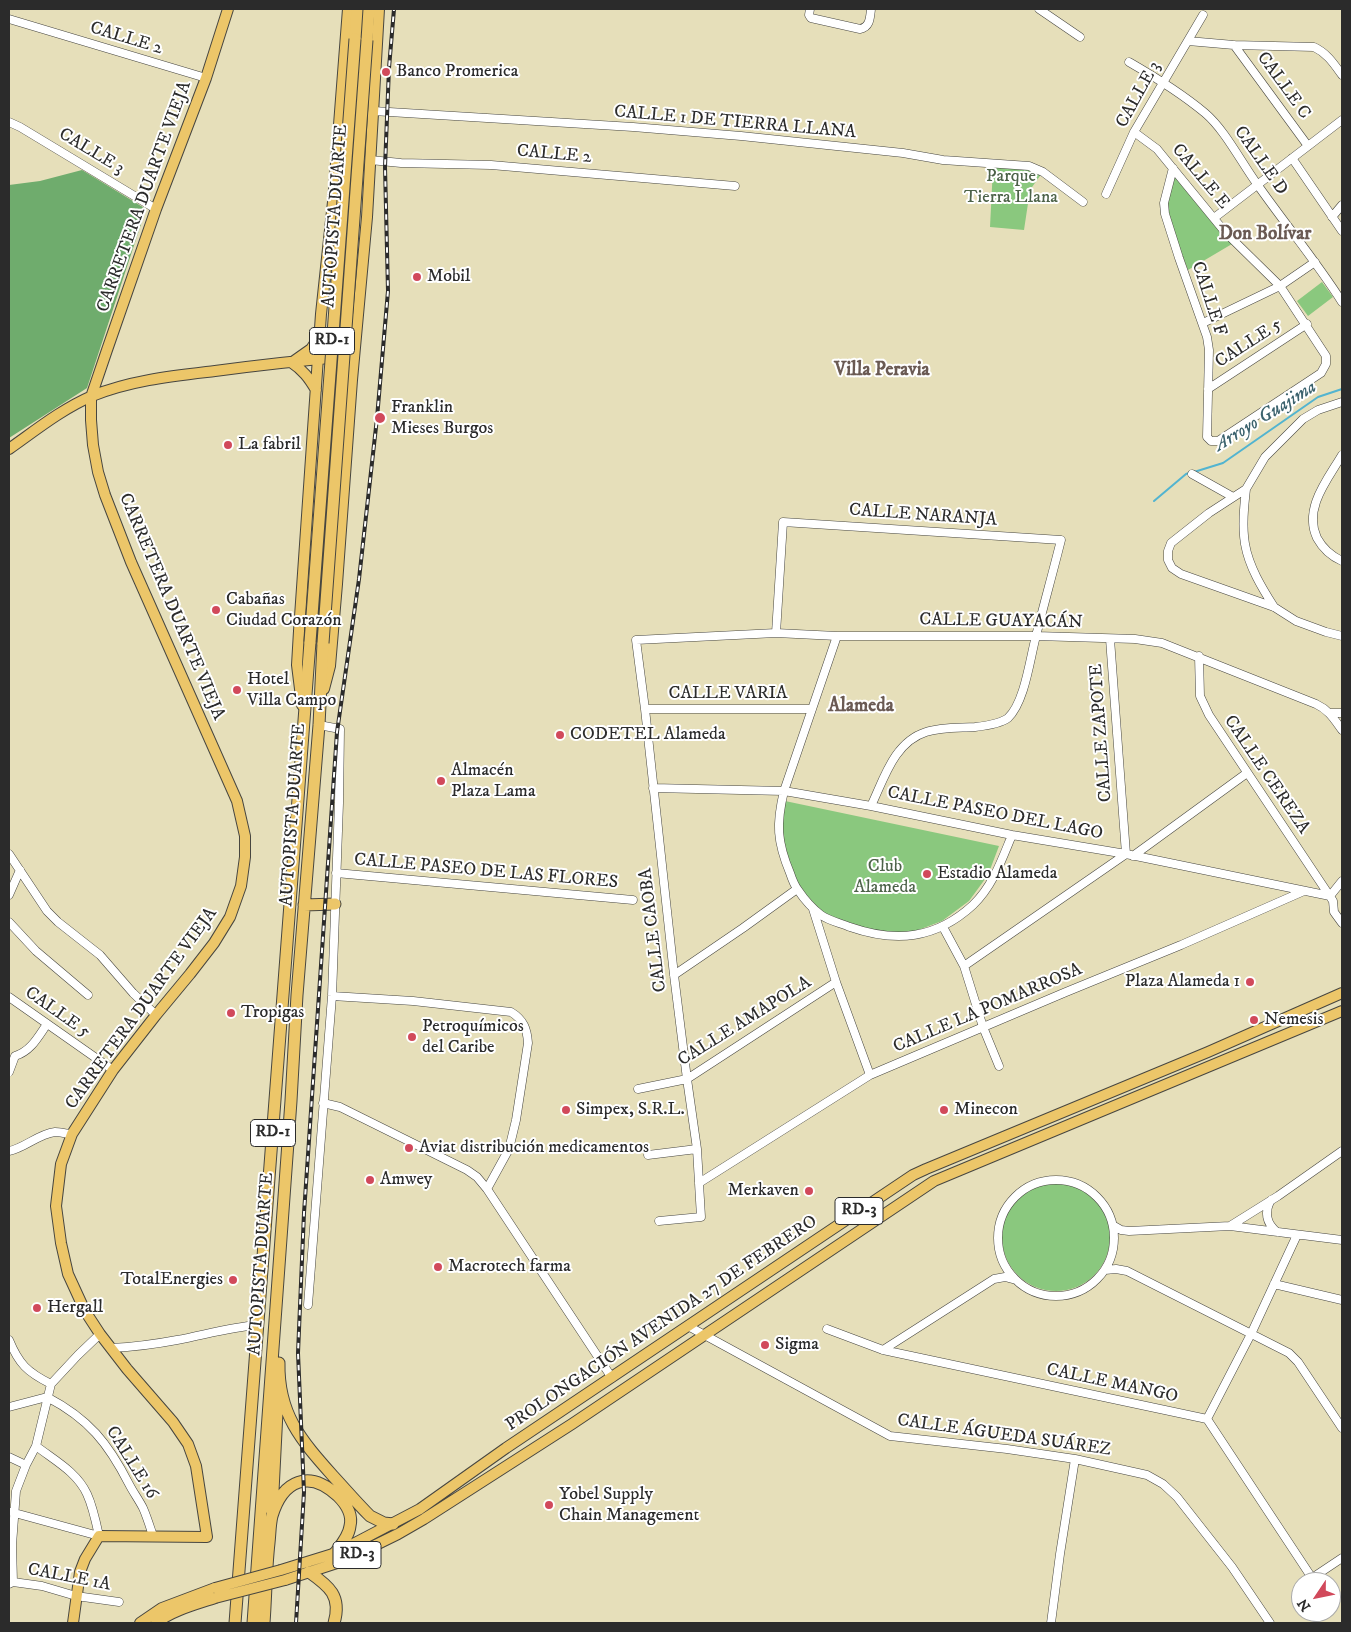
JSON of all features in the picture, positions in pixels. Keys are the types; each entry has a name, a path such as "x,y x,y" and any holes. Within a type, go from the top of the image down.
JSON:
{"highway":[{"name":"RD-1","path":"357,9 361,40"},
{"name":"AUTOPISTA DUARTE","path":"236,1623 303,718 361,40 369,9"},
{"name":"AUTOPISTA DUARTE","path":"254,1623 304,905 320,705 361,40"},
{"path":"304,905 335,904"},
{"path":"264,1623 267,1558 272,1517 279,1377 279,1353 275,1321"},
{"path":"279,1377 293,1426 303,1441 370,1516 384,1523 393,1524"},
{"path":"272,1517 284,1494 298,1482 308,1480 318,1482 329,1488 347,1507 351,1518 349,1530 335,1553"},
{"path":"308,1572 330,1588 336,1606 334,1623"}],"main road":[{"name":"CARRETERA DUARTE VIEJA","path":"99,1536 207,1537 196,1466 188,1444 173,1422 127,1369 85,1311 68,1274 61,1243 56,1206 61,1164 72,1134 113,1070 196,966 230,917 241,886 246,857 241,812 232,787 131,562 100,482 93,445 92,396 156,209 206,78 228,9"},
{"name":"AUTOPISTA DUARTE","path":"303,718 297,665 321,314 333,202 348,9"},
{"path":"320,705 330,666 338,575 367,226 379,9"},
{"path":"292,362 311,349 320,336"},
{"path":"9,449 67,409 92,396 122,385 152,379 355,356"},
{"path":"292,362 310,378 317,391"},
{"name":"PROLONGACIÓN AVENIDA 27 DE FEBRERO","path":"140,1623 162,1608 214,1595 294,1571 335,1553 420,1509 688,1326 904,1181 926,1169 1208,1052 1342,993"},
{"name":"PROLONGACIÓN AVENIDA 27 DE FEBRERO","path":"294,1571 308,1572 343,1561 398,1534 500,1470 705,1336 904,1200 934,1182 1342,1011"},
{"path":"492,1459 500,1470"},
{"path":"73,1623 80,1572 85,1559 99,1536"},
{"name":"PROLONGACIÓN AVENIDA 27 DE FEBRERO","path":"156,1623 166,1616 214,1595"}],"street":[{"path":"810,9 809,15 812,18 860,29 868,25 871,9"},
{"path":"1040,9 1080,37"},
{"name":"CALLE 3","path":"1106,194 1134,132 1203,14"},
{"name":"CALLE 2","path":"9,19 206,78"},
{"path":"1188,42 1314,47 1322,50 1342,75"},
{"name":"CALLE C","path":"1234,45 1308,146"},
{"name":"CALLE D","path":"1128,62 1162,82 1205,113 1215,123 1257,185 1315,262 1342,302"},
{"name":"CALLE 1 DE TIERRA LLANA","path":"373,111 741,136 943,160 1029,166 1043,172 1083,202"},
{"path":"1214,218 1342,120"},
{"name":"CALLE 3","path":"9,122 156,209"},
{"name":"CALLE E","path":"1134,132 1157,149 1226,232 1280,286 1326,356 1326,364 1321,373 1218,441 1211,441"},
{"path":"1292,158 1342,230"},
{"name":"CALLE 2","path":"370,160 401,163 491,165 735,186"},
{"name":"CALLE F","path":"1173,168 1164,203 1165,214 1203,323 1209,350 1207,436 1211,441"},
{"path":"1332,217 1342,205"},
{"path":"1203,323 1280,286 1315,262"},
{"name":"CALLE 5","path":"1208,389 1306,324"},
{"path":"1274,608 1256,576 1245,544 1244,509 1246,489 1265,457 1303,419 1318,410 1342,402"},
{"path":"1342,455 1316,499 1312,520 1314,532 1320,544 1327,552 1342,561"},
{"path":"1192,474 1233,497"},
{"path":"1246,489 1209,513 1171,543 1168,551 1168,560 1172,568 1181,574 1274,608 1296,621 1342,636"},
{"name":"CALLE NARANJA","path":"776,633 783,522 1061,540 1036,636"},
{"name":"CALLE GUAYACÁN","path":"636,640 776,633 837,636 1036,636 1136,639 1162,643 1199,656 1316,704 1330,713 1342,730"},
{"path":"837,636 784,791 779,813 779,835 786,863 797,889 812,907 822,916 829,919 865,932 886,936 906,937 943,927 974,904 987,888 997,871 1012,835"},
{"path":"871,806 893,759 902,747 915,736 940,729 985,726 1007,719 1018,705 1036,636"},
{"name":"CALLE ZAPOTE","path":"1110,639 1130,855"},
{"name":"CALLE CAOBA","path":"636,640 674,975 697,1149 701,1218 659,1221"},
{"name":"CALLE CEREZA","path":"1199,656 1200,696 1204,705 1331,898 1334,912 1342,923"},
{"name":"CALLE VARIA","path":"645,709 812,709"},
{"path":"1330,713 1342,713"},
{"path":"308,1304 332,996 339,803 340,729 318,725"},
{"path":"964,966 1130,855 1247,773"},
{"name":"CALLE PASEO DEL LAGO","path":"652,788 784,791 871,806 1012,835 1130,855 1331,898"},
{"path":"9,854 47,912 100,955 133,993 156,1015"},
{"path":"9,894 20,870"},
{"name":"CALLE PASEO DE LAS FLORES","path":"336,873 633,900"},
{"path":"1342,880 1331,898 1342,904"},
{"path":"674,975 797,889"},
{"name":"CALLE LA POMARROSA","path":"699,1183 870,1075 1181,945 1304,891"},
{"path":"812,907 836,982 870,1075"},
{"path":"9,922 36,951 88,995"},
{"path":"943,927 964,966 983,1027 998,1066"},
{"name":"CALLE AMAPOLA","path":"638,1089 687,1079 836,982"},
{"path":"332,996 412,1001 511,1012 524,1024 528,1043 516,1120 509,1149 487,1189"},
{"name":"CALLE 5","path":"9,998 113,1070"},
{"path":"9,1072 12,1055 22,1054 32,1046 47,1024"},
{"path":"323,1103 340,1107 467,1170 477,1177 487,1189 612,1378"},
{"path":"9,1151 26,1145 42,1136 56,1132 72,1134"},
{"path":"648,1155 697,1149"},
{"path":"1230,1226 1342,1151"},
{"path":"1049,1179 1066,1180 1083,1185 1097,1196 1108,1210 1114,1226 1115,1241 1112,1255 1105,1270 1094,1283 1079,1292 1063,1296 1046,1295 1030,1290 1016,1280 1002,1258 998,1240 1000,1223 1006,1207 1018,1194 1032,1184 1049,1179"},
{"path":"1271,1200 1266,1209 1267,1220 1276,1232"},
{"path":"1114,1226 1121,1230 1129,1231 1230,1226 1342,1240"},
{"path":"1115,1241 1129,1231"},
{"path":"1297,1235 1251,1334 1207,1420 1312,1578 1342,1558"},
{"path":"1112,1255 1118,1264 1127,1271 1289,1353 1298,1362 1342,1428"},
{"path":"994,1280 1000,1269 1002,1258"},
{"path":"1105,1270 1127,1271"},
{"path":"883,1350 994,1280 1005,1277 1016,1280"},
{"path":"1274,1284 1342,1300"},
{"path":"111,1348 174,1341 238,1327 258,1325"},
{"name":"CALLE ÁGUEDA SUÁREZ","path":"688,1326 890,1436 1076,1459 1147,1475 1163,1484 1177,1497 1232,1567 1270,1623"},
{"name":"CALLE MANGO","path":"827,1329 883,1350 1207,1420"},
{"name":"CALLE 1A","path":"100,1334 51,1384 36,1446 16,1491 11,1513 11,1583 42,1586 76,1596 119,1602"},
{"path":"9,1340 24,1367 37,1377 51,1384"},
{"path":"9,1407 47,1397"},
{"name":"CALLE 16","path":"47,1397 63,1405 88,1423 104,1441 143,1508 154,1536"},
{"path":"11,1513 99,1536 88,1495 82,1485 75,1476 36,1446"},
{"path":"9,1457 26,1465"},
{"path":"1051,1623 1060,1554 1076,1459"}],"green space":[{"name":"Parque Tierra Llana","path":"993,167 1026,168 1042,173 1030,190 1024,230 990,227"},
{"path":"82,170 146,209 87,388 9,438 9,185 40,181"},
{"path":"1174,177 1177,178 1232,244 1188,270 1176,239 1167,205"},
{"path":"1322,282 1333,297 1308,316 1297,301"},
{"name":"Club Alameda","path":"785,801 999,846 988,875 969,901 942,921 913,932 873,932 823,913 799,888 786,854 782,828"},
{"path":"1056,1183 1077,1187 1094,1199 1106,1216 1110,1237 1106,1258 1094,1275 1077,1287 1056,1291 1035,1287 1018,1275 1006,1258 1002,1237 1006,1216 1018,1199 1035,1187"}],"waterway":[{"name":"Arroyo Guajima","path":"1194,472 1223,463 1318,397 1342,389"},
{"name":"Arroyo Guajima","path":"1154,501 1189,473"}],"railway":[{"path":"296,1623 304,1492 298,1353 304,1213 337,732 359,579 377,418 388,291 385,167 389,68 394,9"}],"place":[{"name":"Banco Promerica","path":"386,72"},
{"name":"Mobil","path":"417,277"},
{"name":"Franklin Mieses Burgos","path":"380,418"},
{"name":"La fabril","path":"228,445"},
{"name":"Cabañas Ciudad Corazón","path":"216,610"},
{"name":"Hotel Villa Campo","path":"237,690"},
{"name":"CODETEL Alameda","path":"560,735"},
{"name":"Almacén Plaza Lama","path":"441,781"},
{"name":"Estadio Alameda","path":"927,874"},
{"name":"Plaza Alameda 1","path":"1250,982"},
{"name":"Tropigas","path":"231,1013"},
{"name":"Nemesis","path":"1254,1020"},
{"name":"Petroquímicos del Caribe","path":"412,1037"},
{"name":"Simpex, S.R.L.","path":"566,1110"},
{"name":"Minecon","path":"944,1110"},
{"name":"Aviat distribución medicamentos","path":"409,1148"},
{"name":"Amwey","path":"370,1180"},
{"name":"Merkaven","path":"809,1191"},
{"name":"Macrotech farma","path":"438,1267"},
{"name":"TotalEnergies","path":"233,1280"},
{"name":"Hergall","path":"37,1308"},
{"name":"Sigma","path":"765,1345"},
{"name":"Yobel Supply Chain Management","path":"549,1505"}],"district":[{"name":"Don Bolívar","path":"1265,235"},
{"name":"Villa Peravia","path":"882,371"},
{"name":"Alameda","path":"861,707"}]}
